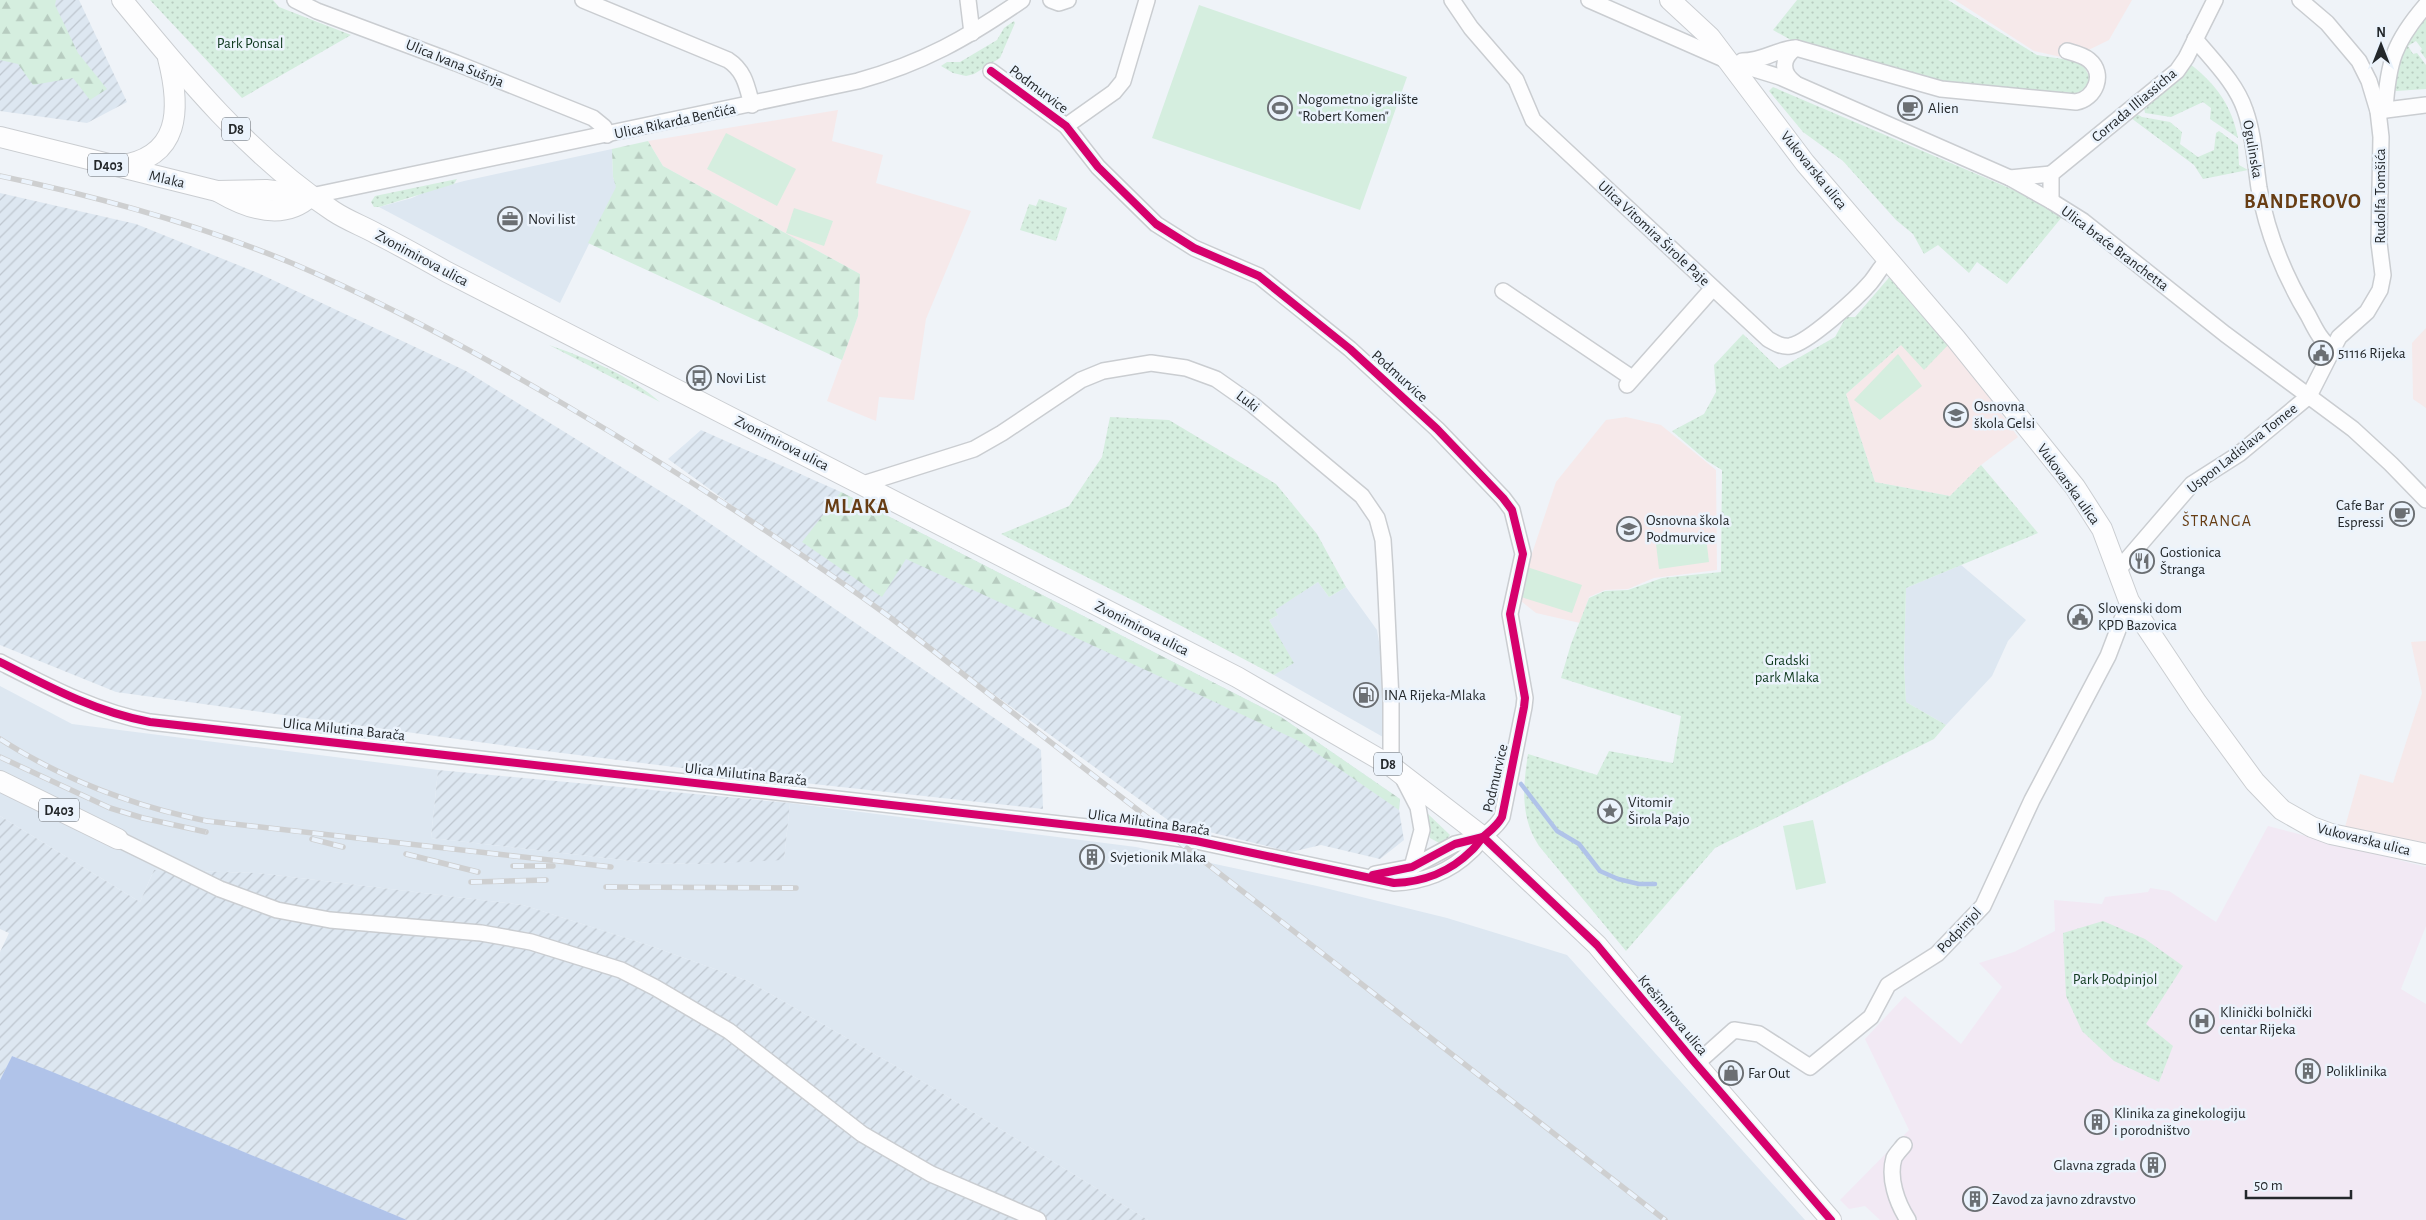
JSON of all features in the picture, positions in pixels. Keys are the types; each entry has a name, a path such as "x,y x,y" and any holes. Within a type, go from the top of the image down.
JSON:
{"main road":[{"name":"Zvonimirova ulica","path":"122,0 212,106 259,152 311,196 351,222 378,234 447,272 1237,677 1393,768 1483,837"},
{"name":"Vukovarska ulica","path":"1670,0 1710,37 1805,163 1889,259 2080,493 2102,529 2129,600 2210,721 2255,782 2282,810 2312,827 2331,834 2426,854"},
{"path":"113,166 134,163 145,159 165,143 170,133 175,113 174,88 168,56"},
{"name":"Mlaka","path":"0,137 217,191 252,207 279,211 299,205 311,196"},
{"name":"D403","path":"0,781 118,839"},
{"name":"Krešimirova ulica","path":"1483,837 1597,945 1696,1064 1831,1220"}],"street":[{"name":"Ulica Ivana Sušnja","path":"295,0 317,11 593,118 604,127 607,135"},
{"path":"583,0 728,60 736,65 744,75 752,105"},
{"path":"968,0 972,33"},
{"name":"Ulica Rikarda Benčića","path":"311,196 752,105 882,74 934,54 972,33 1022,0"},
{"path":"1051,0 1059,3 1068,0"},
{"path":"1066,126 1114,92 1124,81 1146,0"},
{"name":"Ulica Vitomira Širole Paje","path":"1452,0 1476,34 1516,80 1532,120 1768,339 1781,346 1790,346 1803,340 1826,323 1869,284 1879,268 1889,259"},
{"name":"Ulica braće Branchetta","path":"1589,0 1728,61 1796,84 2010,178 2051,201 2083,221 2218,328 2353,429 2426,500"},
{"name":"Corrada Illiassicha","path":"2051,174 2177,71 2215,0"},
{"name":"Rudolfa Tomšića","path":"2300,0 2327,23 2359,61 2381,110 2379,243 2383,275 2380,290 2366,312 2339,337 2309,396"},
{"path":"2426,5 2412,22 2393,54 2381,110 2426,104"},
{"name":"Ogulinska","path":"2195,39 2232,85 2245,108 2266,220 2281,264 2296,296 2322,340 2332,348"},
{"path":"1796,48 1789,54 1784,70 1786,76 1796,84"},
{"path":"1728,61 1754,61 1764,59 1786,49 1796,48 1941,89 2076,102 2083,101 2093,94 2096,87 2096,70 2088,59 2067,51"},
{"name":"Podmurvice","path":"990,71 1066,126 1098,167 1156,224 1194,248 1259,276 1372,369 1444,436 1512,510 1523,554 1510,614 1523,688 1524,707 1504,813 1495,828 1483,837"},
{"path":"2010,178 2051,174 2051,201"},
{"path":"1504,291 1630,381 1713,288"},
{"name":"Luki","path":"863,484 974,449 1009,429 1081,380 1103,371 1151,363 1186,368 1216,379 1253,404 1362,496 1377,518 1383,540 1393,768"},
{"name":"Uspon Ladislava Tomee","path":"2118,570 2192,484 2239,454 2309,396"},
{"name":"Podpinjol","path":"1696,1064 1734,1030 1759,1034 1810,1067 1870,1017 1888,985 1937,954 1983,906 2032,800 2108,656 2129,600"},
{"name":"Ulica Milutina Barača","path":"0,662 79,702 121,716 150,722 1141,833 1196,841 1394,882 1416,882 1453,865 1471,851 1483,837"},
{"path":"1393,768 1411,790 1420,815 1422,835 1412,867"},
{"path":"1366,875 1412,867 1456,844 1483,837"},
{"path":"118,839 220,889 277,910 330,920 481,933 531,942 621,970 656,988 729,1031 862,1134 930,1174 1038,1220"},
{"path":"1904,1145 1894,1157 1894,1190 1908,1220"}],"shaded area":[{"path":"0,0 79,0 127,102 87,123 0,111"},
{"path":"1955,0 2132,0 2109,40 2070,59 2034,51"},
{"path":"838,110 832,141 883,155 876,183 971,211 926,319 914,400 879,397 876,421 827,401 858,316 860,274 663,166 648,141"},
{"name":"Novi list","path":"612,149 613,177 617,187 560,303 379,207 464,181"},
{"path":"0,193 136,224 258,273 466,371 686,507 1041,750 1043,809 786,781 538,750 116,692 0,645"},
{"path":"2426,328 2426,408 2413,399 2412,343"},
{"path":"1950,343 2018,437 1981,465 1950,496 1875,482 1846,394 1901,345"},
{"name":"Osnovna škola Podmurvice","path":"1626,417 1661,425 1716,470 1717,570 1654,578 1628,589 1605,590 1589,597 1580,623 1536,613 1517,598 1556,482 1606,420"},
{"path":"701,430 841,492 1281,717 1400,799 1399,810 1404,840 1380,859 1321,845 1291,852 1172,823 668,459"},
{"path":"1961,565 2026,620 2008,641 1992,676 1946,725 1906,702 1904,664 1906,588"},
{"path":"1318,582 1329,597 1346,587 1377,630 1384,671 1383,737 1274,675 1293,663 1269,620 1278,615 1274,610"},
{"path":"2426,641 2426,845 2345,827 2360,774 2393,783 2422,693 2411,642"},
{"path":"0,686 72,724 438,770 431,838 649,863 700,864 784,859 790,803 1136,847 1317,886 1447,918 1567,955 1805,1220 1148,1220 937,1090 748,981 651,946 523,905 258,873 154,870 140,902 0,816"},
{"path":"438,770 790,803 784,860 700,864 649,863 431,838"},
{"path":"0,816 140,902 154,870 258,873 523,905 651,946 748,981 937,1090 1148,1220 407,1220 12,1056 0,1080 0,952 9,933 0,929"},
{"name":"Klinički bolnički centar Rijeka","path":"2268,826 2426,867 2426,926 2401,989 2426,1004 2426,1220 1880,1220 1865,1206 1849,1209 1840,1200 1909,1130 1865,1039 1905,996 1961,1044 2002,987 1979,963 2014,952 2055,931 2054,900 2102,904 2105,897 2148,892 2150,888 2169,891 2216,922"}],"green space":[{"path":"0,0 56,0 55,5 78,53 107,89 90,100 73,78 33,85 18,64 0,60"},
{"name":"Park Ponsal","path":"150,0 273,0 279,7 351,35 242,98"},
{"path":"1797,0 1948,0 2037,55 2075,61 2085,68 2090,78 2087,88 2077,95 1943,84 1791,40 1773,30"},
{"name":"Nogometno igralište \"Robert Komen\"","path":"1199,5 1407,77 1360,210 1152,138"},
{"path":"2426,14 2426,59 2416,41 2408,46 2413,54 2417,53 2426,65 2426,89 2396,91 2393,87 2402,48"},
{"path":"1014,21 1015,23 1000,58 974,74 966,76 953,73 941,66 947,62 960,62 997,40 1004,28"},
{"path":"2190,64 2222,96 2232,116 2238,138 2210,119 2211,108 2203,102 2171,117 2145,113 2144,108 2147,108 2147,105 2170,87"},
{"path":"1773,87 2028,196 2062,217 2007,284 1977,262 1969,273 1938,245 1924,254 1913,234 1896,220 1843,161 1803,132 1769,91"},
{"path":"2137,114 2142,117 2170,122 2182,132 2180,144 2198,157 2214,150 2216,133 2219,131 2238,145 2239,165 2248,170 2203,179 2194,165 2131,118"},
{"path":"726,133 796,169 777,206 707,169"},
{"path":"648,141 663,166 860,274 858,316 842,360 588,243 616,187 613,177 612,149"},
{"path":"457,179 454,184 379,207 374,207 371,202 375,196"},
{"path":"1039,199 1067,208 1056,241 1020,230 1029,204 1036,206"},
{"path":"794,208 833,221 824,246 786,233"},
{"name":"Gradski park Mlaka","path":"1893,273 1950,343 1924,370 1901,345 1846,394 1875,482 1950,496 1981,465 2038,533 1906,588 1904,664 1906,702 1946,725 1934,739 1715,848 1626,951 1539,846 1529,824 1524,802 1528,754 1597,775 1609,751 1673,763 1681,716 1561,678 1571,644 1589,598 1605,591 1628,590 1662,578 1721,572 1722,470 1707,461 1672,431 1704,414 1716,392 1714,365 1743,334 1779,369 1835,337 1846,317 1855,317"},
{"path":"549,345 621,375 660,402"},
{"path":"1898,354 1922,386 1880,420 1854,400"},
{"path":"1110,417 1169,420 1276,484 1317,534 1346,587 1329,597 1318,582 1275,610 1278,615 1269,620 1294,663 1274,675 1138,603 1001,534 1069,506 1102,457"},
{"path":"841,492 1281,717 1400,799 1399,810 1299,741 906,559 882,597 802,542"},
{"path":"1706,537 1709,562 1659,569 1656,544"},
{"path":"1527,567 1582,585 1572,613 1518,596"},
{"path":"1427,813 1450,835 1443,845 1430,838"},
{"path":"1813,820 1826,883 1796,890 1783,826"},
{"name":"Park Podpinjol","path":"2103,921 2145,939 2183,966 2146,1024 2173,1046 2159,1082 2114,1061 2082,1031 2066,996 2063,933"}],"water":[{"path":"12,1056 407,1220 0,1220 0,1080"}],"waterway":[{"path":"1521,784 1557,831 1579,844 1600,871 1618,879 1639,884 1655,884"}],"railway":[{"path":"0,176 75,193 149,213 258,250 329,279 467,349 650,456 732,508 891,618 1665,1220"},
{"path":"0,739 49,767 100,790 152,808 207,821 611,867"},
{"path":"0,757 110,808 143,818 206,832"},
{"path":"312,839 343,847"},
{"path":"406,854 478,872"},
{"path":"513,866 553,866"},
{"path":"471,882 546,880"},
{"path":"606,887 796,888"}],"cycle path":[{"path":"0,662 92,705 130,718 150,722 1141,833 1196,841 1394,883 1415,881 1454,865 1473,849 1502,817 1524,707 1525,698 1510,614 1523,554 1512,510 1503,498 1437,429 1350,349 1259,276 1194,248 1156,224 1098,167 1066,126 991,71"},
{"path":"1483,837 1597,945 1696,1064 1831,1220"},
{"path":"1373,875 1412,867 1455,844 1483,837"}],"place":[{"name":"Nogometno igralište \"Robert Komen\"","path":"1280,108"},
{"name":"Alien","path":"1910,108"},
{"name":"Novi list","path":"510,219"},
{"name":"51116 Rijeka","path":"2321,353"},
{"name":"Novi List","path":"699,378"},
{"name":"Osnovna škola Gelsi","path":"1956,415"},
{"name":"Cafe Bar Espressi","path":"2402,514"},
{"name":"Osnovna škola Podmurvice","path":"1629,529"},
{"name":"Gostionica Štranga","path":"2142,561"},
{"name":"Slovenski dom KPD Bazovica","path":"2080,617"},
{"name":"INA Rijeka-Mlaka","path":"1366,695"},
{"name":"Vitomir Širola Pajo","path":"1610,811"},
{"name":"Svjetionik Mlaka","path":"1092,857"},
{"name":"Klinički bolnički centar Rijeka","path":"2202,1021"},
{"name":"Poliklinika","path":"2308,1071"},
{"name":"Far Out","path":"1731,1073"},
{"name":"Klinika za ginekologiju i porodništvo","path":"2097,1122"},
{"name":"Glavna zgrada","path":"2153,1165"},
{"name":"Zavod za javno zdravstvo","path":"1975,1199"}],"district":[{"name":"BANDEROVO","path":"2303,201"},
{"name":"MLAKA","path":"857,506"},
{"name":"ŠTRANGA","path":"2217,520"}]}
